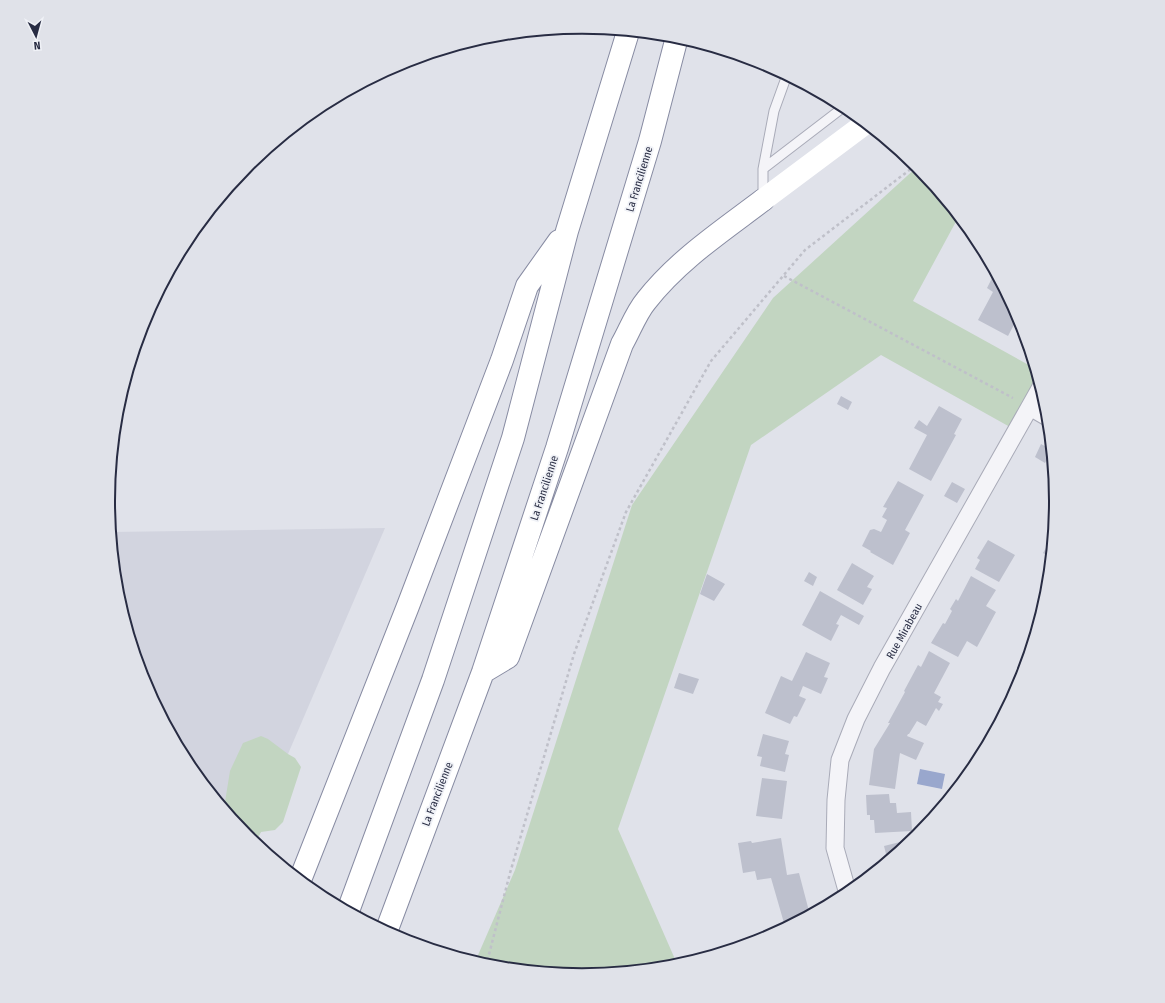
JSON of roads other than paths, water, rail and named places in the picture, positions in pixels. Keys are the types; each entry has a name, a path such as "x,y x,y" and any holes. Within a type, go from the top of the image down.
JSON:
{"main road":[{"path":"350,907 433,680 513,438 567,230 627,36"},
{"name":"La Francilienne","path":"388,926 483,672 557,448 650,141 674,43"},
{"path":"483,672 508,657 622,344 645,302 672,271 704,245 862,127"},
{"path":"302,875 408,606 502,360 527,286 567,230"}],"street":[{"name":"Rue Mirabeau","path":"846,887 836,848 836,800 840,760 853,726 882,668 1037,394"},
{"path":"1030,407 1042,414"}],"lane":[{"path":"763,200 763,169 774,111 785,80"},
{"path":"763,169 839,111"}],"water":[{"path":"920,769 945,774 942,789 917,784"}]}
